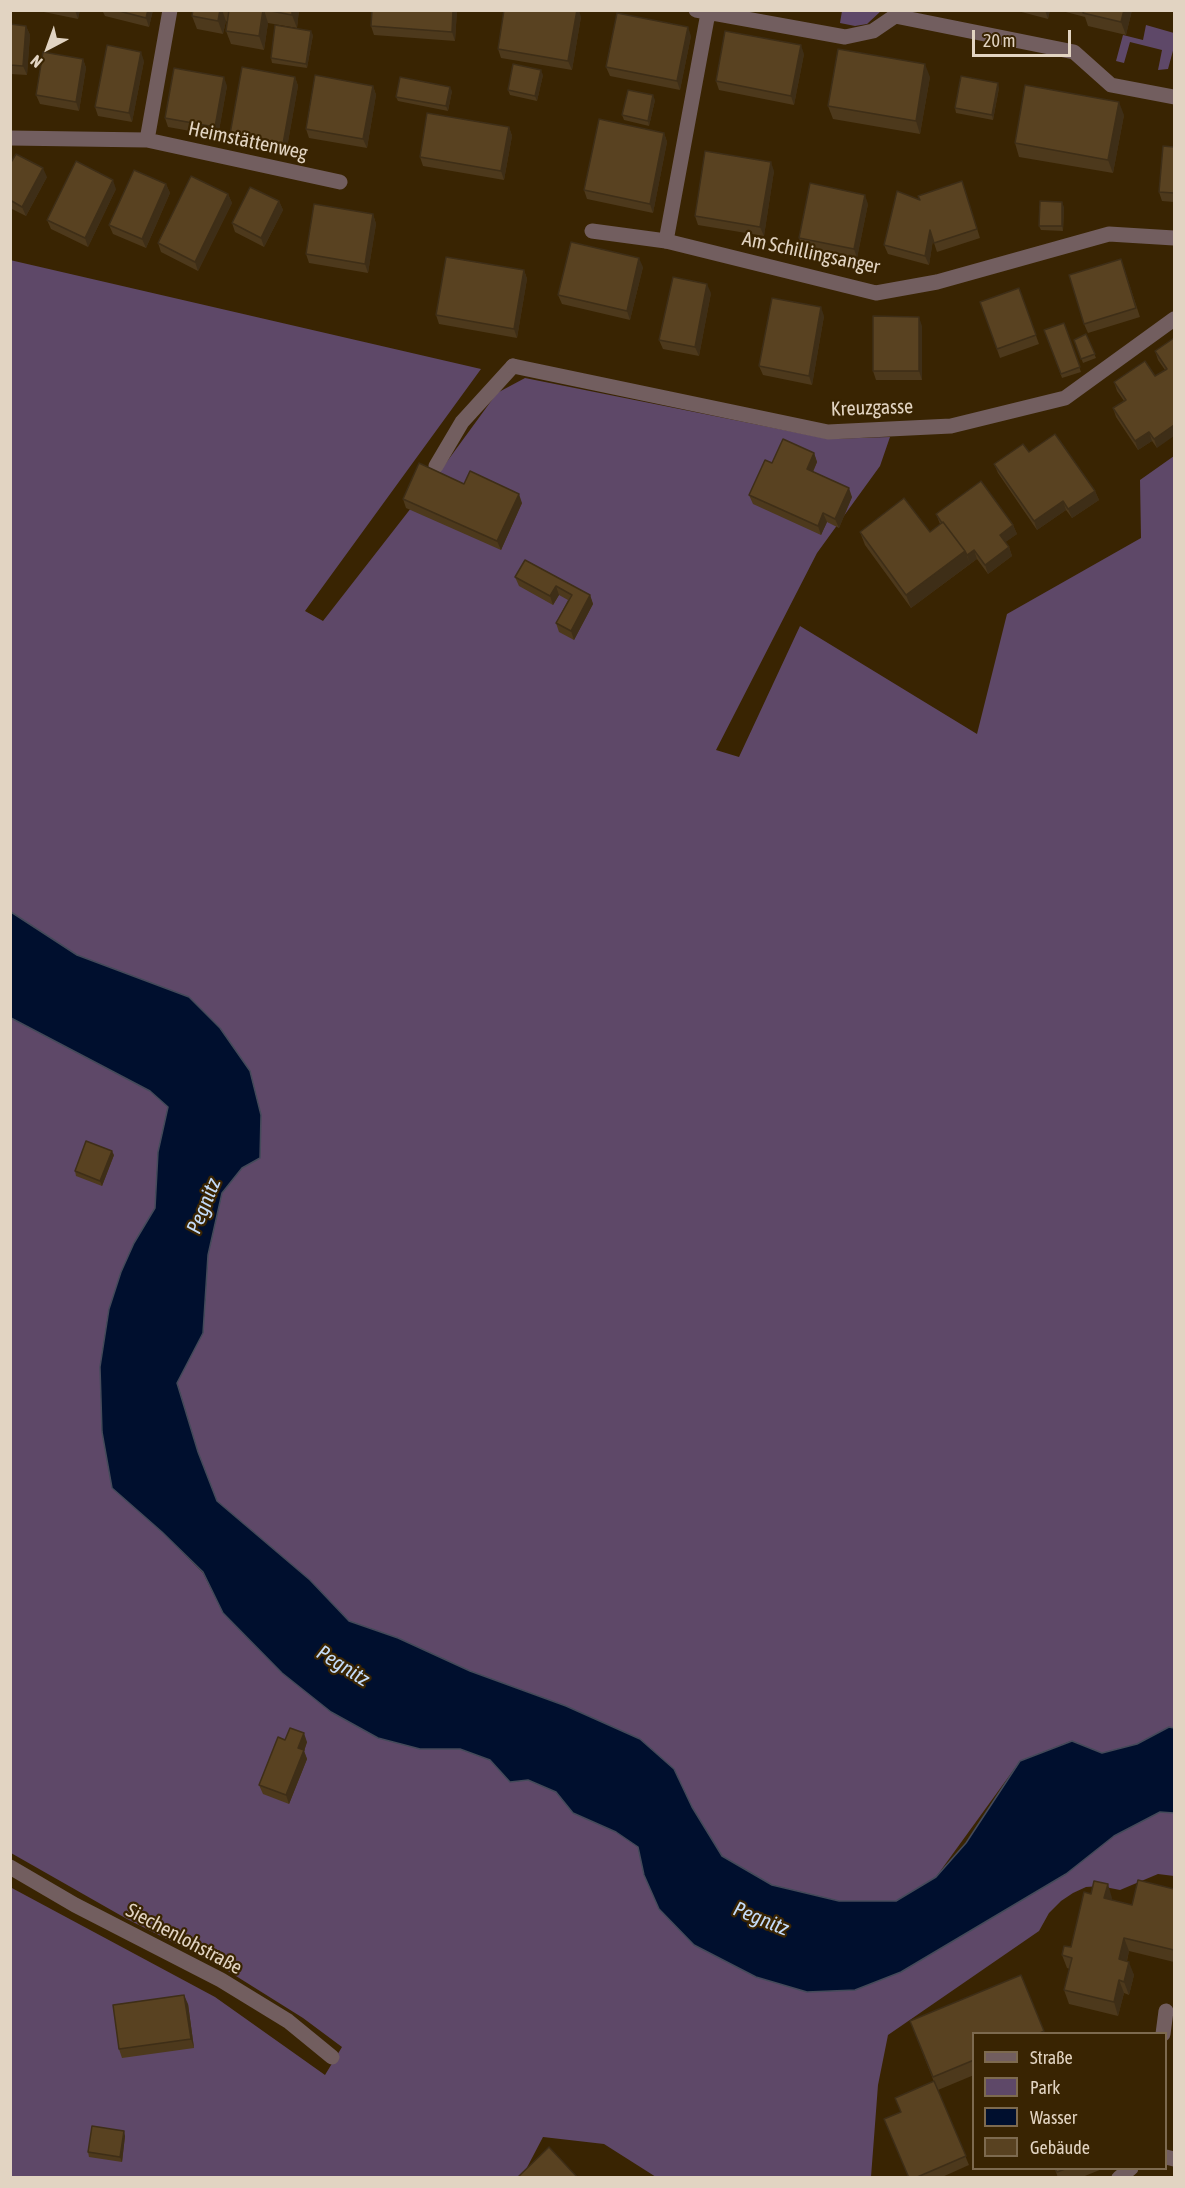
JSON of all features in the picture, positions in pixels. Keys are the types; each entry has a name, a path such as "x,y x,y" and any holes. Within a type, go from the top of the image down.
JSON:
{"street":[{"path":"147,140 170,10"},
{"path":"666,241 702,12 845,37 873,31 896,13 1074,52 1111,85 1174,97"},
{"name":"Heimstättenweg","path":"10,138 147,140 340,182"},
{"name":"Am Schillingsanger","path":"592,231 666,241 876,292 937,282 1109,234 1174,238"},
{"name":"Kreuzgasse","path":"436,466 462,422 513,366 828,432 951,426 1065,398 1174,319"},
{"name":"Siechenlohstraße","path":"10,1867 75,1905 220,1980 288,2021 332,2057"},
{"path":"1163,2032 1166,2011"}],"green space":[{"path":"842,10 881,11 867,24 855,26 840,23"},
{"path":"1146,25 1174,33 1174,47 1168,69 1158,70 1162,50 1130,42 1124,63 1116,61 1123,35 1143,40"},
{"path":"10,260 481,369 305,611 323,621 443,467 497,393 525,378 829,439 890,437 880,466 817,553 716,750 739,757 800,626 977,734 1007,614 1141,538 1140,480 1174,456 1174,1728 1169,1727 1137,1744 1102,1753 1071,1741 1020,1761 936,1877 896,1901 839,1901 772,1885 722,1856 692,1807 674,1769 566,1706 470,1671 398,1638 349,1621 310,1580 217,1501 198,1452 177,1382 203,1333 208,1255 222,1193 242,1168 189,997 77,955 11,912"},
{"path":"11,1018 150,1091 168,1107 158,1152 155,1209 134,1243 109,1309 100,1367 102,1432 162,1532 203,1573 223,1613 282,1673 331,1712 420,1749 460,1749 490,1760 510,1782 528,1780 556,1792 573,1813 616,1832 638,1847 644,1875 901,1972 1066,1874 1114,1836 1160,1812 1174,1813 1174,1876 1158,1874 1120,1890 1100,1886 1086,1887 1073,1893 1049,1913 1039,1931 888,2035 878,2085 871,2177 656,2177 604,2144 543,2137 522,2177 11,2177 10,1887 215,1997 325,2075 342,2047 303,2018 220,1966 127,1919 11,1853"}],"water":[{"name":"Pegnitz","path":"11,912 77,955 189,997 220,1028 250,1071 261,1115 260,1158 242,1168 222,1193 208,1255 203,1333 177,1383 198,1452 217,1501 310,1580 349,1621 398,1638 470,1671 566,1706 640,1739 674,1769 692,1807 722,1856 772,1885 839,1901 896,1901 936,1877 966,1843 1020,1761 1072,1741 1102,1753 1137,1744 1169,1727 1174,1728 1174,1813 1160,1812 1114,1836 1066,1874 901,1972 855,1990 807,1992 756,1977 694,1945 659,1909 644,1875 638,1847 616,1832 573,1813 556,1792 528,1780 510,1782 490,1760 460,1749 420,1749 378,1738 331,1712 282,1673 223,1613 203,1572 112,1488 102,1432 100,1367 109,1309 121,1272 134,1243 155,1208 158,1152 168,1107 150,1091 11,1018"}],"building":[{"path":"115,10 148,10 146,18"},
{"path":"193,10 220,10 218,21 192,16"},
{"path":"229,10 263,10 259,36 226,31"},
{"path":"266,10 292,10 292,15"},
{"path":"372,10 453,10 452,32 371,26"},
{"path":"504,10 577,10 568,61 498,49"},
{"path":"1084,10 1124,10 1121,22 1083,13"},
{"path":"617,13 688,27 677,81 606,67"},
{"path":"10,24 26,26 23,66 10,65"},
{"path":"275,25 311,31 306,64 271,58"},
{"path":"725,31 801,45 791,96 716,81"},
{"path":"107,45 141,52 129,113 95,107"},
{"path":"838,49 925,64 916,121 828,106"},
{"path":"43,52 83,59 76,102 36,95"},
{"path":"513,64 541,70 535,96 508,90"},
{"path":"242,67 295,77 283,144 230,134"},
{"path":"174,68 224,77 215,127 165,118"},
{"path":"315,75 373,86 363,139 306,129"},
{"path":"961,76 998,83 992,115 955,108"},
{"path":"400,77 450,87 446,106 396,97"},
{"path":"1025,85 1119,102 1108,160 1015,143"},
{"path":"628,90 653,95 648,121 622,115"},
{"path":"427,113 509,127 501,171 420,157"},
{"path":"599,119 664,133 650,204 584,190"},
{"path":"1163,146 1174,147 1174,193 1159,192"},
{"path":"705,151 771,162 760,227 695,216"},
{"path":"16,154 43,168 22,207 10,200 10,164"},
{"path":"76,161 113,180 85,238 47,220"},
{"path":"134,170 166,184 142,239 109,225"},
{"path":"191,176 228,194 195,262 158,243"},
{"path":"962,181 977,229 934,243 930,230 925,256 884,245 897,191 920,200 918,196"},
{"path":"810,183 865,195 854,249 799,238"},
{"path":"250,187 279,201 261,238 232,223"},
{"path":"1040,201 1062,202 1062,226 1039,226"},
{"path":"314,204 373,214 365,264 306,254"},
{"path":"571,242 639,258 627,311 558,295"},
{"path":"446,257 524,270 514,329 436,315"},
{"path":"1121,259 1136,308 1084,324 1069,275"},
{"path":"673,277 707,284 695,347 659,340"},
{"path":"1019,288 1036,335 997,349 980,302"},
{"path":"772,298 821,307 809,376 759,366"},
{"path":"873,316 919,317 919,371 873,371"},
{"path":"1064,323 1080,367 1061,374 1044,330"},
{"path":"1086,334 1095,354 1081,359 1074,340"},
{"path":"1174,338 1174,425 1154,439 1149,432 1135,441 1113,408 1126,400 1114,382 1145,361 1155,376 1167,369 1155,351"},
{"path":"1055,434 1095,491 1068,509 1063,501 1034,521 994,464 1023,444 1029,452"},
{"path":"783,439 814,453 807,469 849,488 835,519 823,513 818,526 749,495 765,460 772,463"},
{"path":"419,463 464,484 470,471 519,494 497,541 403,499"},
{"path":"981,481 1013,525 1000,535 1009,547 985,565 974,550 967,555 936,514"},
{"path":"904,498 930,532 943,522 965,551 906,595 860,532"},
{"path":"525,560 590,595 571,631 556,623 572,595 556,586 550,596 515,577"},
{"path":"86,1141 112,1151 100,1181 75,1171"},
{"path":"290,1728 304,1733 298,1748 304,1750 286,1795 259,1785 278,1737 285,1740"},
{"path":"1138,1880 1174,1889 1174,1950 1124,1938 1119,1959 1129,1962 1124,1982 1119,1980 1114,2002 1064,1990 1072,1958 1062,1955 1064,1946 1071,1947 1084,1892 1091,1894 1094,1881 1108,1884 1104,1898 1132,1905"},
{"path":"1021,1975 1044,2031 972,2032 972,2061 933,2077 910,2021"},
{"path":"184,1995 191,2039 119,2049 113,2005"},
{"path":"934,2081 966,2156 915,2178 909,2178 884,2119 901,2112 895,2098"},
{"path":"92,2126 124,2131 120,2157 88,2152"},
{"path":"549,2147 578,2178 518,2178 518,2177"}]}
